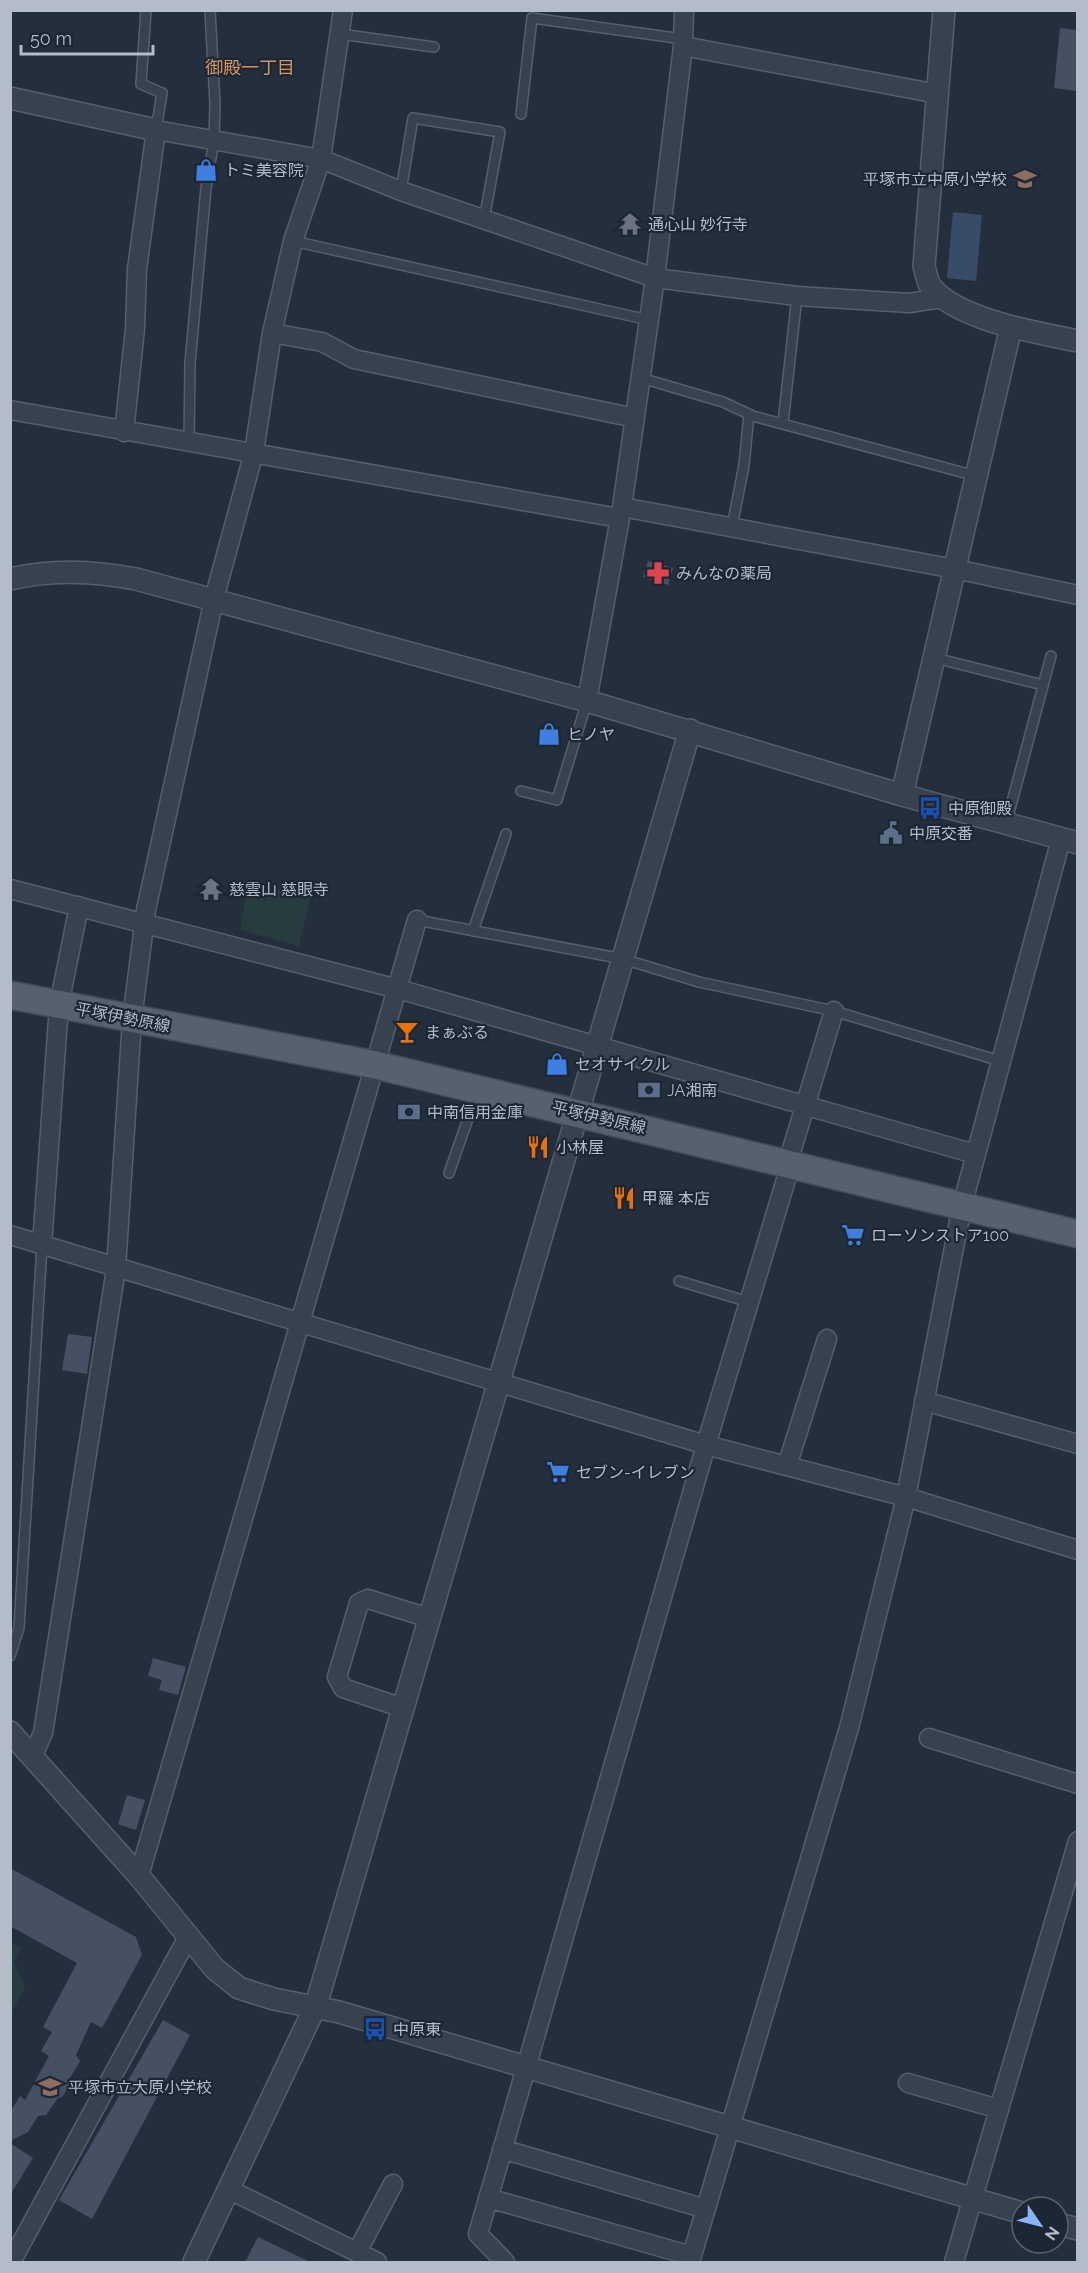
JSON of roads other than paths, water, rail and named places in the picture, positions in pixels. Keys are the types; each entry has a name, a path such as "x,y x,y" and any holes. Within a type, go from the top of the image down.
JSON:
{"main road":[{"name":"平塚伊勢原線","path":"10,995 376,1065 1077,1234"}],"street":[{"path":"33,1755 43,1732 116,1269 132,1019 145,922 214,599 254,452 272,333 293,241 321,159 343,10"},
{"path":"587,701 621,513 655,278 683,42 684,10"},
{"path":"944,10 924,266 930,286 942,298 1011,327 1077,341"},
{"path":"683,42 938,94"},
{"path":"10,98 156,130 321,159 401,191 655,278 797,296 909,303 942,298"},
{"path":"124,432 135,329 137,269 156,130"},
{"path":"902,795 1011,327"},
{"path":"272,333 322,342 354,359 635,418"},
{"path":"10,410 189,444 254,452 621,513 732,527 955,569 1077,595"},
{"path":"10,579 40,572 74,571 108,574 214,599 690,730 902,795 1069,841 1000,1061 962,1206 906,1497 849,1728 691,2259 488,2198"},
{"path":"194,2262 316,2005 690,730"},
{"path":"10,889 398,989 975,1154"},
{"path":"42,1245 59,1005 79,906"},
{"path":"139,1876 417,920"},
{"path":"505,2262 478,2234 834,1011"},
{"path":"10,1235 116,1269 499,1381 706,1445 906,1497 1077,1550"},
{"path":"787,1466 827,1339"},
{"path":"924,1401 1077,1444"},
{"path":"403,1708 343,1688 337,1677 358,1603 368,1599 429,1618"},
{"path":"10,1732 139,1876 214,1969 239,1988 274,1999 316,2005 1010,2210"},
{"path":"929,1738 1077,1784"},
{"path":"954,2262 1077,1841"},
{"path":"11,2262 188,1937"},
{"path":"908,2083 999,2109"},
{"path":"501,2150 706,2209"},
{"path":"357,2252 393,2184"},
{"path":"230,2190 377,2262"}],"lane":[{"path":"146,10 141,84 162,93 156,130"},
{"path":"189,444 190,363 206,188 214,140 215,104 210,10"},
{"path":"521,114 532,18 683,42"},
{"path":"340,34 434,46"},
{"path":"401,191 413,118 500,132 484,220"},
{"path":"293,241 649,320"},
{"path":"783,423 797,296"},
{"path":"640,378 723,402 749,414 976,476"},
{"path":"732,527 744,465 749,414"},
{"path":"1006,824 1051,656"},
{"path":"934,658 1043,685"},
{"path":"520,791 557,800 587,701"},
{"path":"473,932 506,834"},
{"path":"417,920 623,959 699,982 834,1011 1000,1061"},
{"path":"449,1173 478,1088"},
{"path":"10,1656 19,1628 42,1245"},
{"path":"679,1281 749,1302"}],"water":[{"path":"953,212 982,215 976,281 947,278"}],"place":[{"name":"トミ美容院","path":"206,170"},
{"name":"平塚市立中原小学校","path":"1025,179"},
{"name":"通心山 妙行寺","path":"630,224"},
{"name":"みんなの薬局","path":"658,573"},
{"name":"ヒノヤ","path":"549,734"},
{"name":"中原御殿","path":"930,808"},
{"name":"中原交番","path":"891,833"},
{"name":"慈雲山 慈眼寺","path":"211,889"},
{"name":"まぁぶる","path":"407,1032"},
{"name":"セオサイクル","path":"557,1064"},
{"name":"JA湘南","path":"649,1090"},
{"name":"中南信用金庫","path":"409,1112"},
{"name":"小林屋","path":"538,1147"},
{"name":"甲羅 本店","path":"624,1198"},
{"name":"ローソンストア100","path":"853,1235"},
{"name":"セブン-イレブン","path":"558,1472"},
{"name":"中原東","path":"375,2029"},
{"name":"平塚市立大原小学校","path":"50,2087"}],"district":[{"name":"御殿一丁目","path":"250,68"}]}
